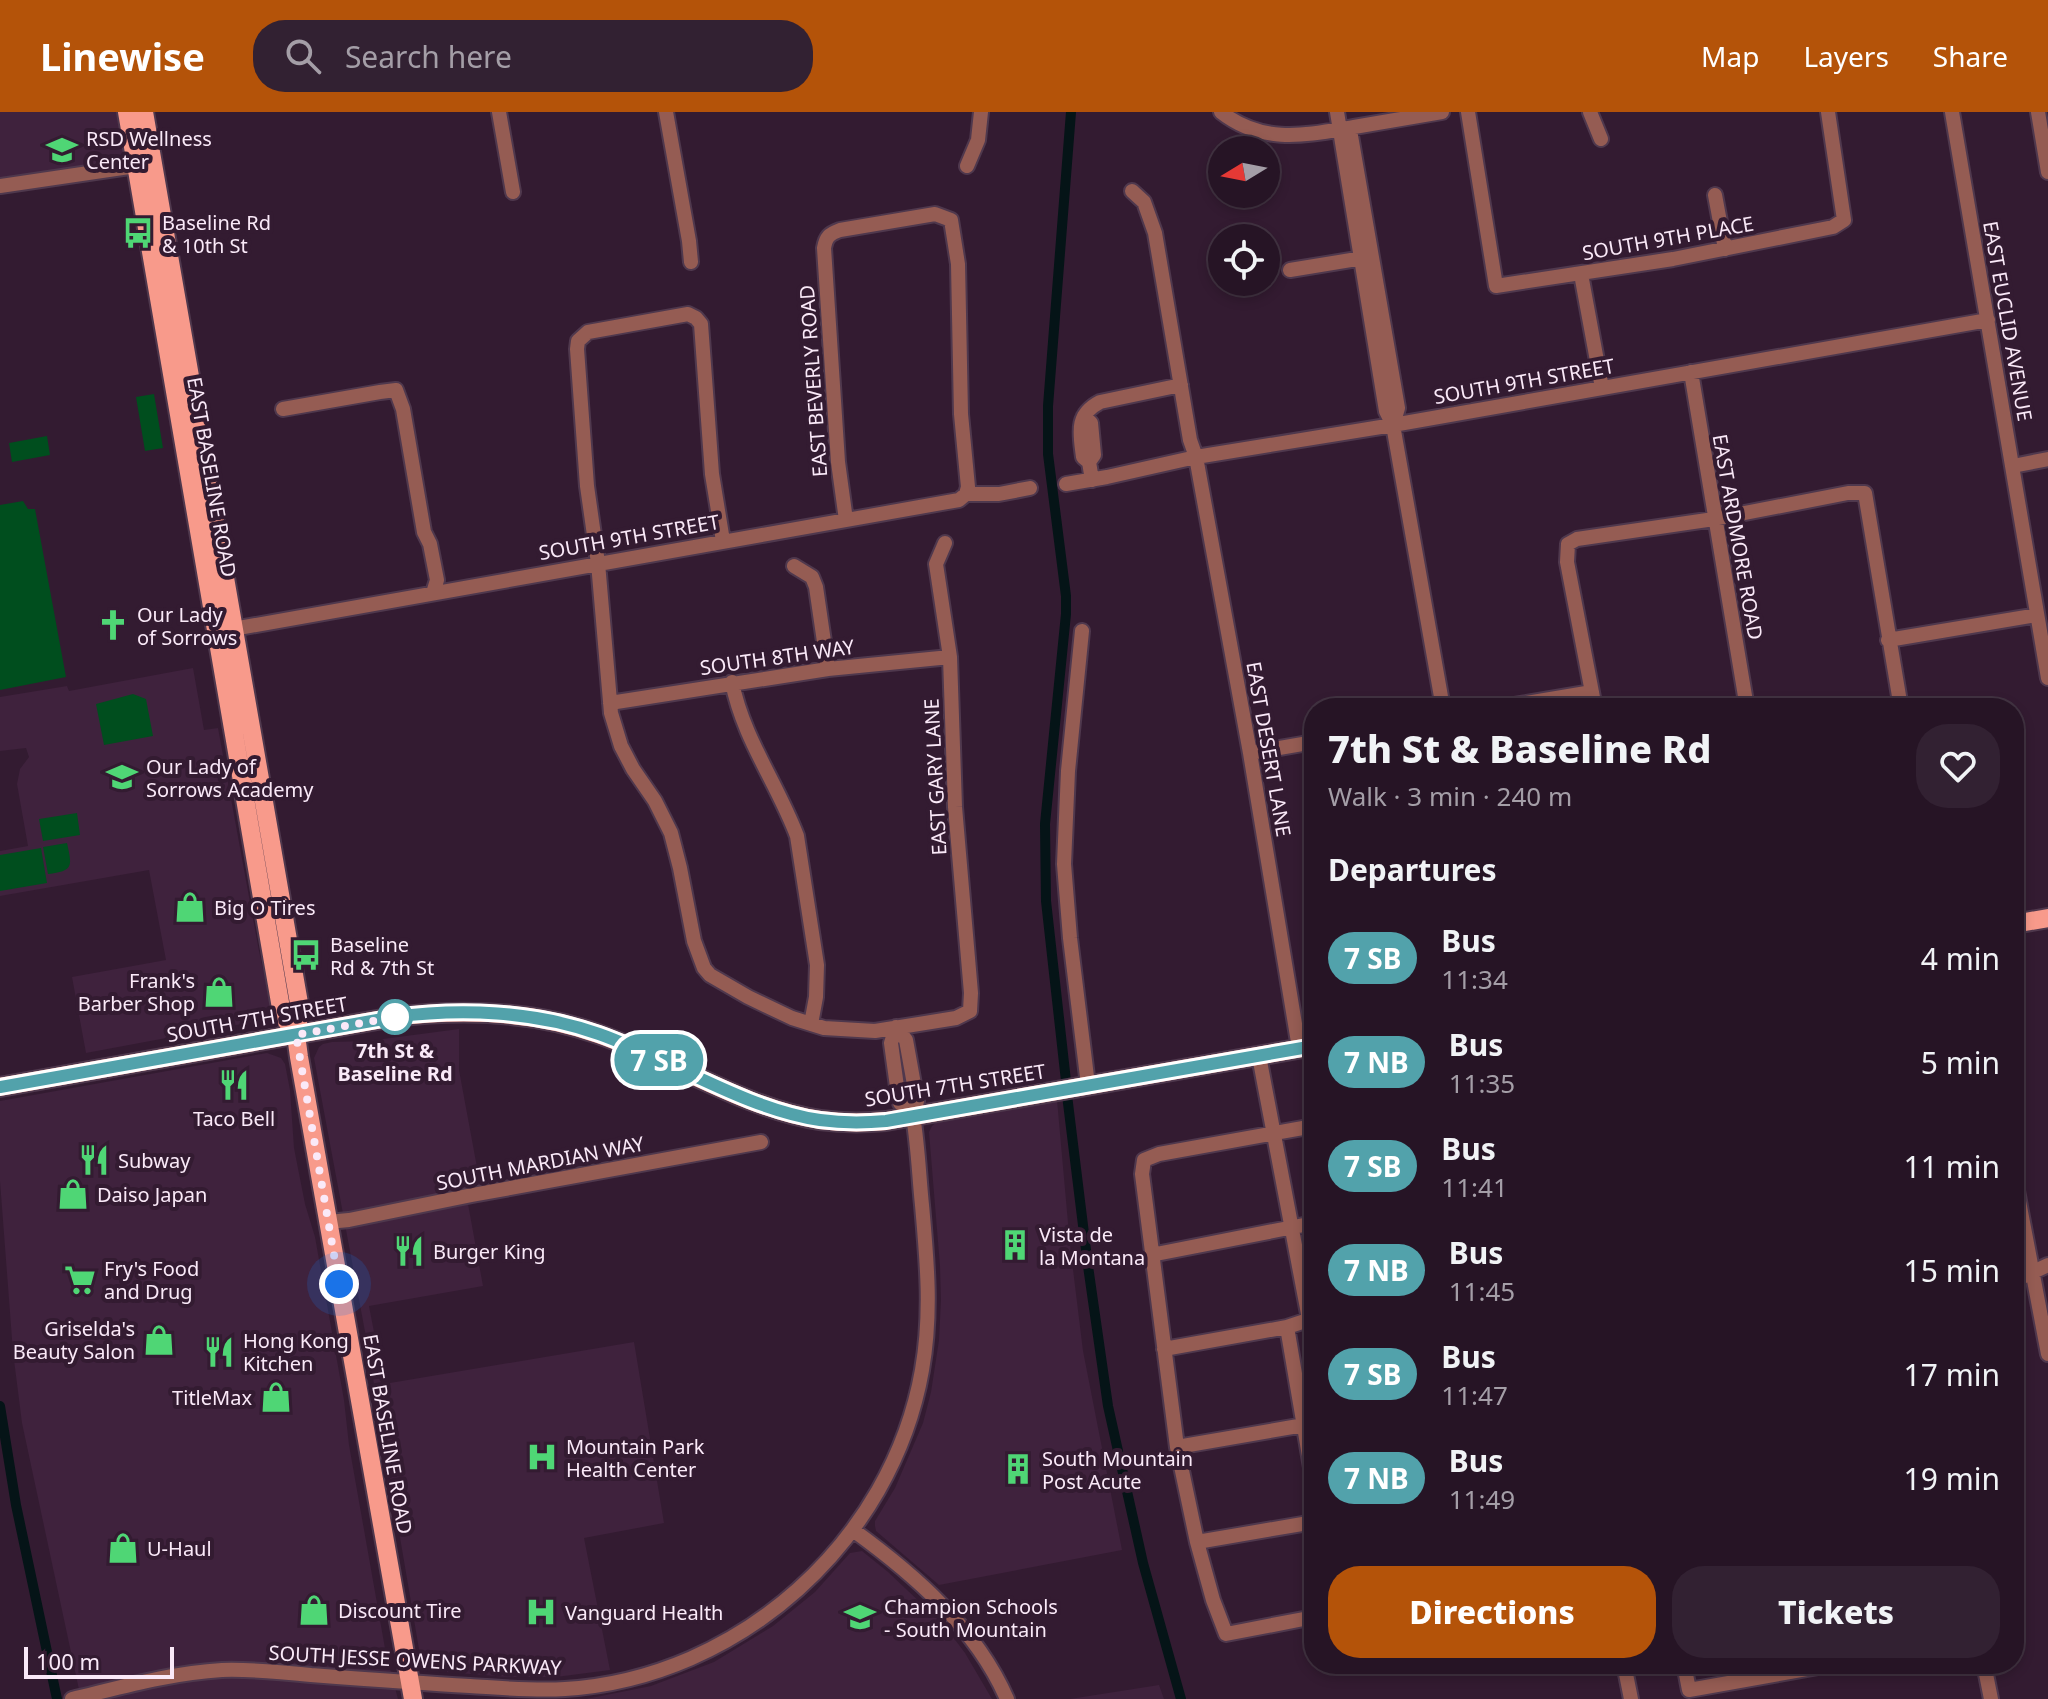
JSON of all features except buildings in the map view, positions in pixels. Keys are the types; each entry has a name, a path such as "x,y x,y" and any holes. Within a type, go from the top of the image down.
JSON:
{"main road":[{"name":"EAST BASELINE ROAD","path":"127,112 145,165"},
{"name":"EAST BASELINE ROAD","path":"144,112 145,165 181,380 258,824 300,1009 296,1035 412,1690"},
{"path":"2024,922 2048,918"},
{"name":"SOUTH 7TH STREET","path":"0,1087 425,1013 477,1013 512,1015 598,1034 733,1093 796,1115 846,1123 886,1121 1304,1047"}],"street":[{"path":"499,112 513,192"},
{"path":"666,112 691,262"},
{"path":"967,166 978,140 981,112"},
{"path":"1221,112 1244,126 1291,136 1442,112"},
{"path":"1337,112 1345,129 1386,411 1393,425 1441,698"},
{"path":"1345,129 1347,112"},
{"name":"SOUTH 9TH PLACE","path":"1468,112 1496,286 1725,249 1833,227 1844,220 1828,112"},
{"path":"1590,112 1601,139"},
{"name":"EAST EUCLID AVENUE","path":"1952,112 2048,678"},
{"path":"2038,112 2048,172"},
{"path":"0,186 145,165"},
{"name":"EAST DESERT LANE","path":"1132,191 1144,202 1155,233 1190,440 1196,457 1304,1036"},
{"path":"1715,195 1725,249"},
{"name":"EAST BEVERLY ROAD","path":"846,520 838,462 824,248 831,233 840,230 935,214 951,220 958,264 966,494"},
{"path":"1290,270 1366,257"},
{"path":"1581,274 1602,388"},
{"path":"723,541 712,474 701,324 688,314 588,332 578,341 577,349 587,486 601,590 610,703 621,746 671,833 694,941 704,968 710,975 748,997 792,1018 824,1028 857,1031 896,1027"},
{"name":"SOUTH 9TH STREET","path":"1066,484 1196,457 1988,320"},
{"name":"EAST ARDMORE ROAD","path":"1691,372 1745,698"},
{"path":"1092,480 1089,462 1083,457 1086,439 1079,426 1091,407 1100,402 1181,385"},
{"path":"283,409 396,390 403,409 424,532 430,544 437,580 433,593"},
{"path":"2013,466 2048,459"},
{"name":"SOUTH 9TH STREET","path":"224,630 959,500 966,494 999,494 1030,488"},
{"path":"1593,698 1567,562 1568,544 1577,539 1714,519 1848,493 1865,493 1899,698"},
{"name":"EAST GARY LANE","path":"896,1027 956,1018 970,1011 955,807 950,657 936,564 945,543"},
{"path":"794,566 812,577 816,587 828,669"},
{"path":"1888,640 2037,615"},
{"path":"1082,631 1068,771 1064,864 1088,1085"},
{"name":"SOUTH 8TH WAY","path":"610,703 828,669 950,657"},
{"path":"732,682 747,733 797,836 817,965 811,1024"},
{"path":"1556,698 1592,692"},
{"path":"1250,753 1304,744"},
{"path":"896,1027 906,1040 910,1060 917,1101 913,1116"},
{"path":"896,1027 891,1043 900,1103 913,1116"},
{"path":"1259,1056 1304,1286"},
{"path":"894,1063 910,1060"},
{"name":"SOUTH JESSE OWENS PARKWAY","path":"72,1699 162,1677 224,1670 412,1690 564,1689 615,1682 656,1671 724,1643 763,1619 817,1572 853,1530 881,1489 903,1440 918,1390 926,1348 928,1280 913,1116"},
{"path":"1304,1128 1159,1154 1144,1160 1142,1174 1177,1447 1213,1600 1226,1634 1304,1619"},
{"name":"SOUTH MARDIAN WAY","path":"328,1222 761,1142"},
{"path":"1151,1255 1304,1225"},
{"path":"2024,1227 2048,1354"},
{"path":"2024,1277 2048,1265"},
{"path":"1164,1349 1287,1327 1304,1321"},
{"path":"1287,1327 1304,1402"},
{"path":"1177,1447 1304,1416"},
{"path":"1197,1542 1304,1524"},
{"path":"853,1530 911,1575 946,1608 990,1668 1007,1699"},
{"path":"1626,1674 1631,1699"},
{"path":"1686,1674 1689,1690 1779,1674"},
{"path":"1986,1674 1991,1699"}],"shaded area":[{"name":"RSD Wellness Center","path":"0,112 120,112 126,146 123,155 116,160 0,181"},
{"name":"Our Lady of Sorrows Academy","path":"193,668 204,730 218,728 259,951 275,1016 269,1024 262,1020 86,1053 72,977 166,960 149,870 0,896 0,851 28,846 17,784 20,769 29,757 26,748 0,751 0,697 67,686 69,691"},
{"path":"459,1029 459,1070 481,1189 466,1193 483,1286 369,1306 384,1384 634,1342 664,1523 584,1538 610,1670 556,1677 508,1677 433,1671 426,1669 421,1661 366,1337 314,1058 319,1047 332,1042 368,1041"},
{"path":"267,1053 281,1058 285,1064 294,1148 315,1237 386,1654 398,1699 81,1699 22,1423 13,1352 0,1181 0,1101"},
{"path":"1057,1100 1083,1351 1122,1550 939,1585 876,1531 875,1526 923,1423 939,1340 940,1266 929,1132 939,1120"},
{"name":"Champion Schools - South Mountain","path":"862,1551 944,1625 992,1699 586,1699 651,1686 714,1662 773,1626 815,1592 850,1553"},
{"path":"1159,1685 1164,1699 1070,1699"}],"green space":[{"path":"154,394 163,448 145,451 136,397"},
{"path":"47,436 50,455 12,462 9,443"},
{"path":"23,501 28,509 35,509 66,677 0,690 0,505"},
{"path":"133,694 146,699 153,736 104,745 96,704"},
{"path":"77,813 80,835 43,841 39,819"},
{"path":"67,843 69,866 63,871 48,874 43,847"},
{"path":"41,848 47,883 0,891 0,855"}],"waterway":[{"path":"1066,1081 1046,901 1045,824 1066,614 1048,454 1048,406 1071,112"},
{"path":"1067,1095 1108,1406 1143,1563 1181,1699"},
{"path":"0,1406 16,1505 57,1699"}],"bus line":[{"path":"0,1087 394,1017 425,1013 477,1013 512,1015 570,1026 598,1034 773,1108 818,1120 870,1123 1304,1048"}],"place":[{"name":"RSD Wellness Center","path":"62,150"},
{"name":"Baseline Rd & 10th St","path":"138,233"},
{"name":"Our Lady of Sorrows","path":"113,625"},
{"name":"Our Lady of Sorrows Academy","path":"122,777"},
{"name":"Big O Tires","path":"190,907"},
{"name":"Baseline Rd & 7th St","path":"306,955"},
{"name":"Frank's Barber Shop","path":"219,992"},
{"name":"7th St & Baseline Rd","path":"395,1017"},
{"name":"Taco Bell","path":"234,1085"},
{"name":"Subway","path":"94,1160"},
{"name":"Daiso Japan","path":"73,1194"},
{"name":"Vista de la Montana","path":"1015,1245"},
{"name":"Burger King","path":"409,1251"},
{"name":"Fry's Food and Drug","path":"80,1280"},
{"name":"Griselda's Beauty Salon","path":"159,1340"},
{"name":"Hong Kong Kitchen","path":"219,1352"},
{"name":"TitleMax","path":"276,1397"},
{"name":"Mountain Park Health Center","path":"542,1457"},
{"name":"South Mountain Post Acute","path":"1018,1469"},
{"name":"U-Haul","path":"123,1548"},
{"name":"Discount Tire","path":"314,1610"},
{"name":"Vanguard Health","path":"541,1612"},
{"name":"Champion Schools - South Mountain","path":"860,1617"}],"route":[{"path":"339,1284 296,1035 395,1017"}]}
